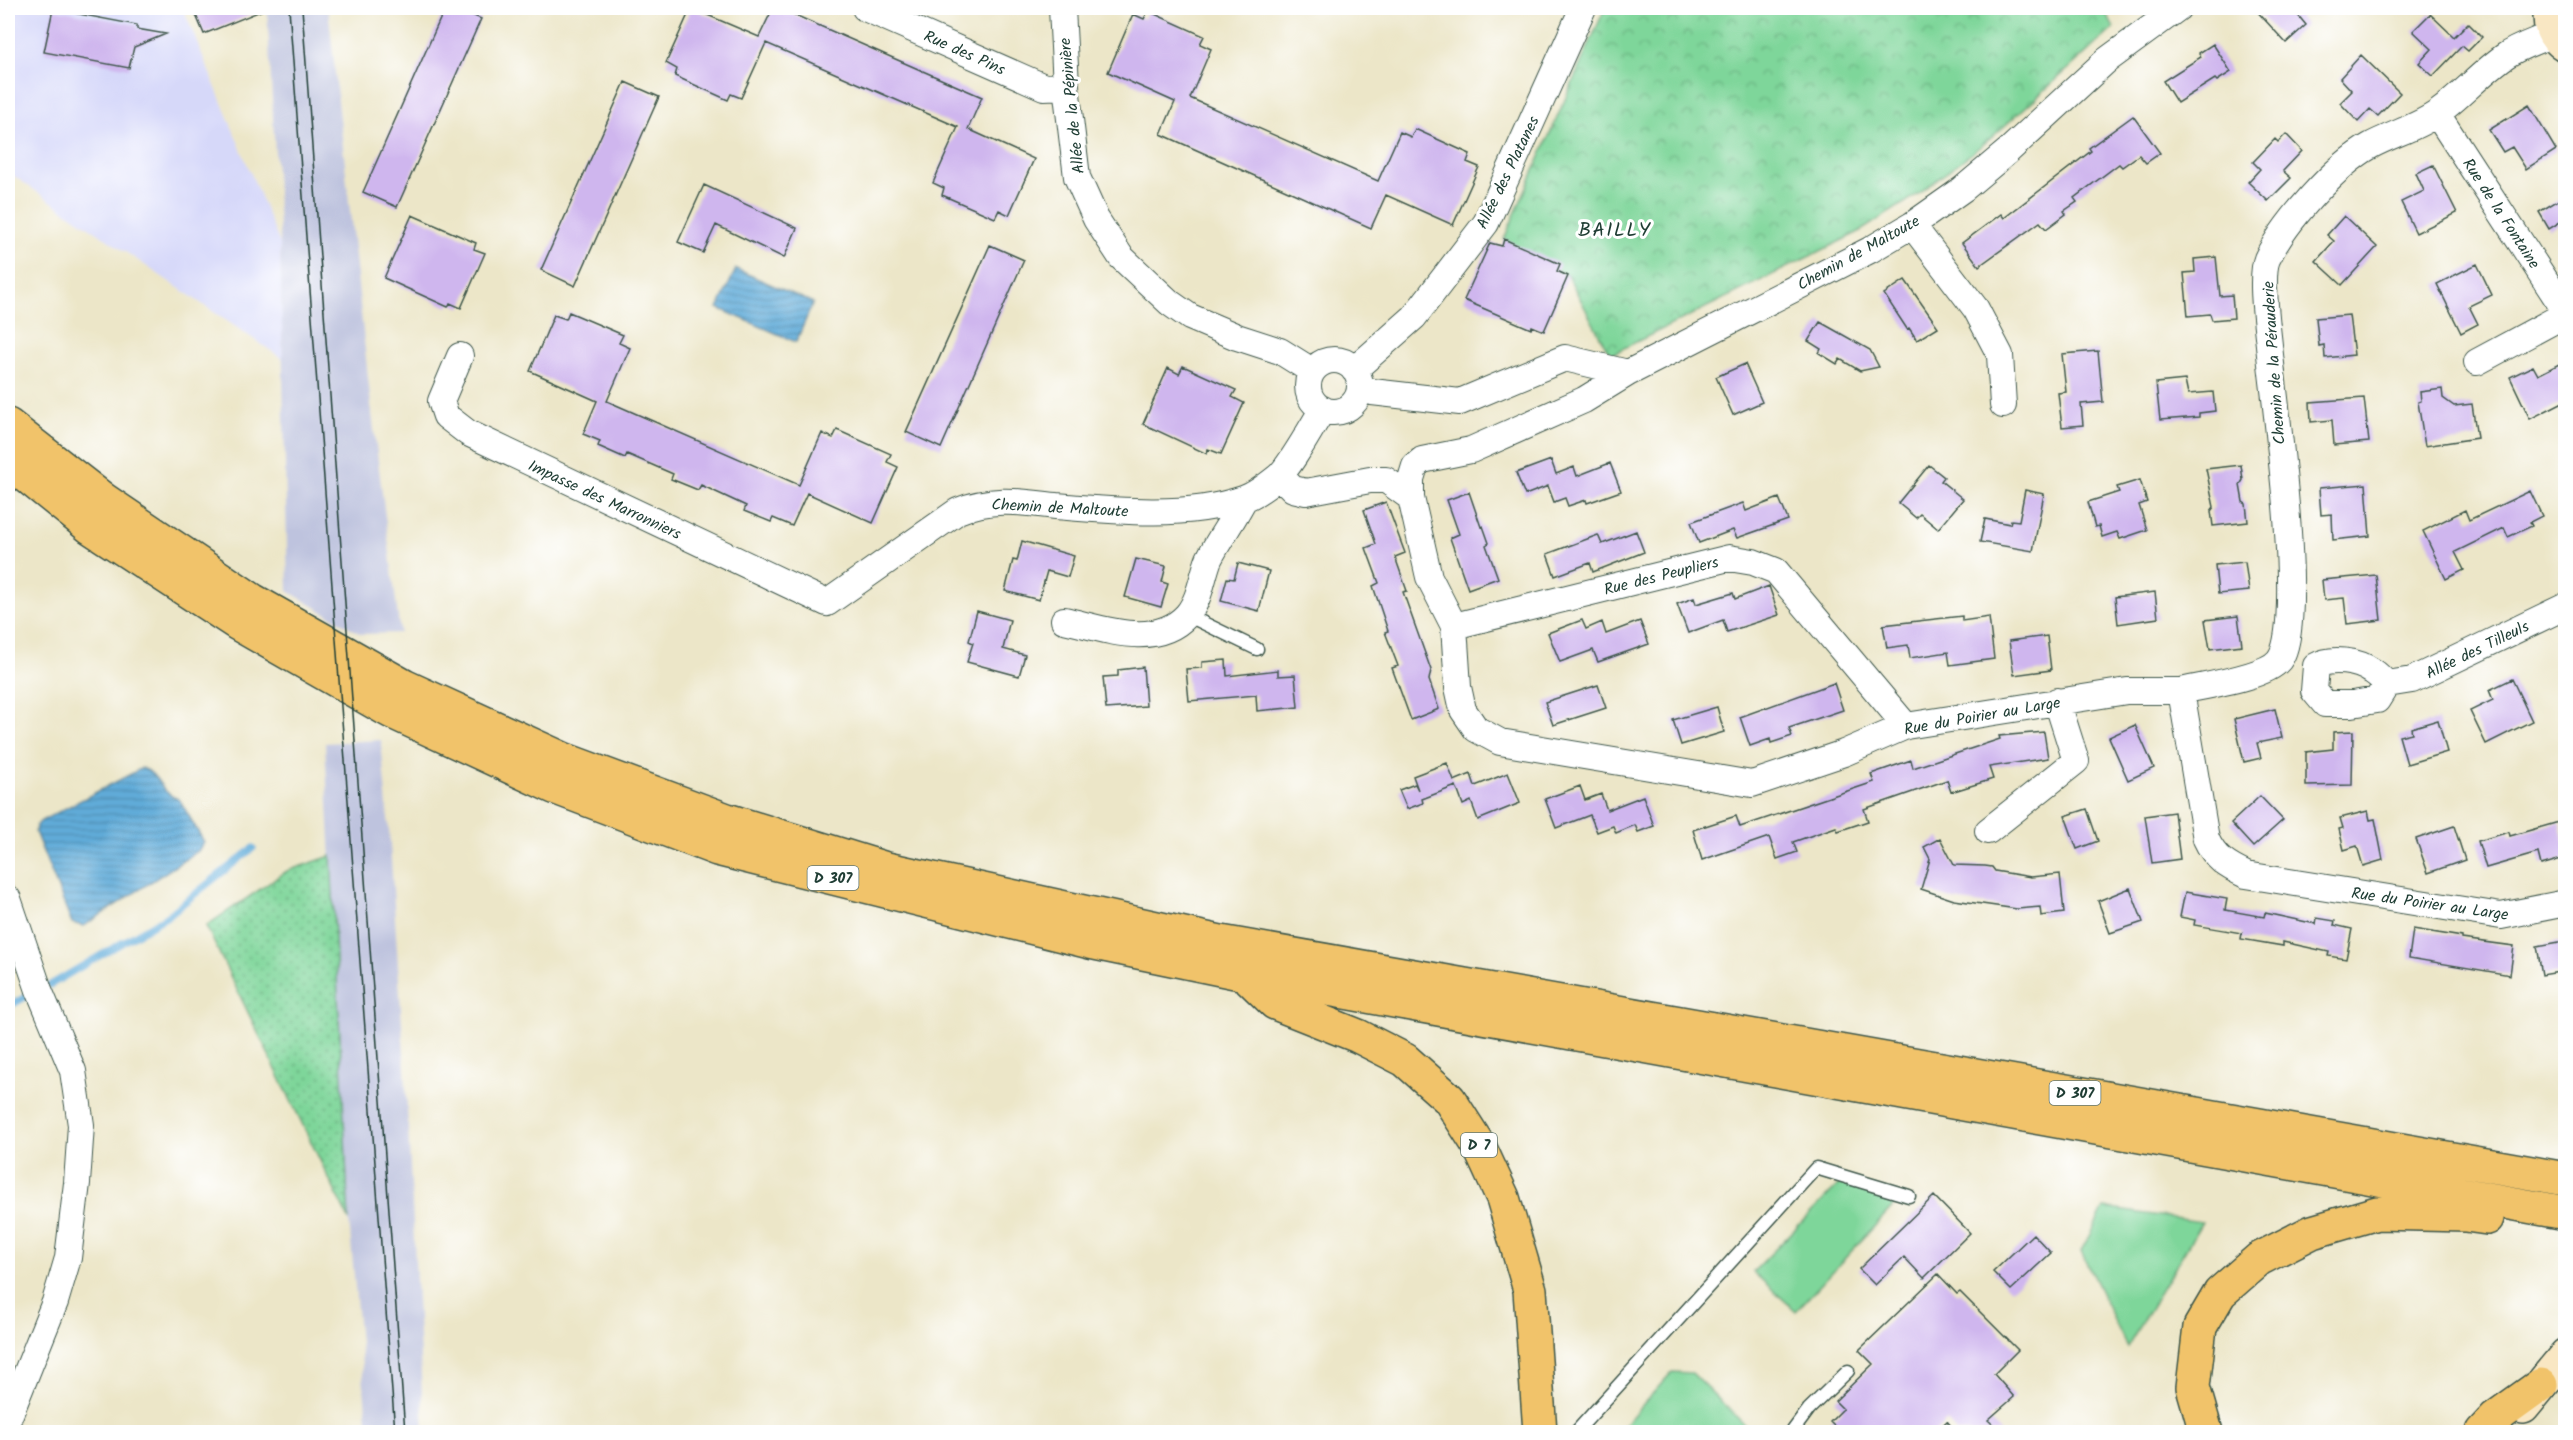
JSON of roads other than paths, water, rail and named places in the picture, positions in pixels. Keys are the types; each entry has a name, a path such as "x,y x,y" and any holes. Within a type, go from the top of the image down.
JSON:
{"main road":[{"name":"D 307","path":"8,425 104,500 252,600 404,686 563,759 727,820 884,868 1221,942 2565,1179"},
{"name":"D 307","path":"8,461 90,526 238,624 390,711 554,787 717,849 1090,942 1245,974 2565,1213"},
{"name":"D 7","path":"1245,974 1275,1003 1358,1036 1405,1060 1449,1100 1479,1146 1503,1198 1530,1290 1540,1432"},
{"path":"2206,1432 2193,1387 2200,1327 2220,1293 2259,1259 2312,1232 2376,1213 2466,1215 2565,1232"},
{"path":"2502,1432 2565,1355"},
{"path":"2482,1432 2495,1418 2541,1385"}],"street":[{"name":"Rue des Pins","path":"865,8 1044,87 1066,86"},
{"name":"Allée de la Pépinière","path":"1062,8 1066,86 1077,177 1096,219 1121,256 1170,303 1190,317 1237,337 1280,351 1312,371"},
{"name":"Allée des Platanes","path":"1357,378 1414,317 1486,223 1583,8"},
{"name":"Chemin de Maltoute","path":"1411,498 1411,479 1415,466 1422,460 1471,450 1584,400 1628,373 1870,250 1912,225 1963,189 2107,60 2178,8"},
{"name":"Chemin de la Pérauderie","path":"2181,691 2267,669 2279,660 2287,644 2291,623 2289,548 2265,308 2266,262 2281,234 2310,198 2350,160 2368,147 2437,114 2505,56 2552,22"},
{"name":"Rue de la Fontaine","path":"2437,114 2565,313"},
{"path":"1912,225 1976,309 1995,346 2000,356 2003,405"},
{"path":"2477,362 2565,313"},
{"name":"Impasse des Marronniers","path":"460,356 441,401 446,416 468,433 827,603"},
{"path":"1357,378 1354,402 1339,411 1323,409 1316,405 1308,391 1312,371 1326,361 1335,360 1343,361 1372,392 1460,402 1565,358 1628,373"},
{"name":"Chemin de Maltoute","path":"827,603 958,511 978,503 1007,501 1100,510 1152,511 1204,508 1244,499 1280,476 1323,409"},
{"path":"1280,476 1293,489 1306,492 1370,480 1386,480 1411,498"},
{"name":"Rue du Poirier au Large","path":"1411,498 1429,578 1454,626 1458,687 1463,710 1476,729 1500,742 1752,784 1844,753 1906,726 2127,691 2181,691 2206,839 2212,853 2226,866 2246,875 2501,916 2565,903"},
{"path":"1064,620 1135,635 1168,629 1187,615 1201,588 1210,559 1244,499"},
{"name":"Rue des Peupliers","path":"1454,626 1729,558 1753,562 1776,571 1906,726"},
{"name":"Allée des Tilleuls","path":"2386,684 2412,680 2565,606"},
{"path":"1988,831 2076,761 2057,701"},
{"path":"8,899 47,1011 73,1071 81,1125 68,1258 55,1302 8,1419"}],"lane":[{"path":"1187,615 1257,650"},
{"path":"1576,1432 1816,1168 1909,1196"},
{"path":"1792,1432 1809,1409 1848,1371"}],"water":[{"path":"736,269 813,303 796,342 718,308"},
{"path":"142,768 152,774 168,793 179,799 204,842 198,851 84,926 72,923 35,832 36,826 41,821"}],"waterway":[{"path":"50,985 166,917 253,848"},
{"path":"8,1007 27,996"}],"tram line":[{"path":"289,8 395,1432"},
{"path":"302,8 405,1432"}],"district":[{"name":"BAILLY","path":"1615,229"}]}
